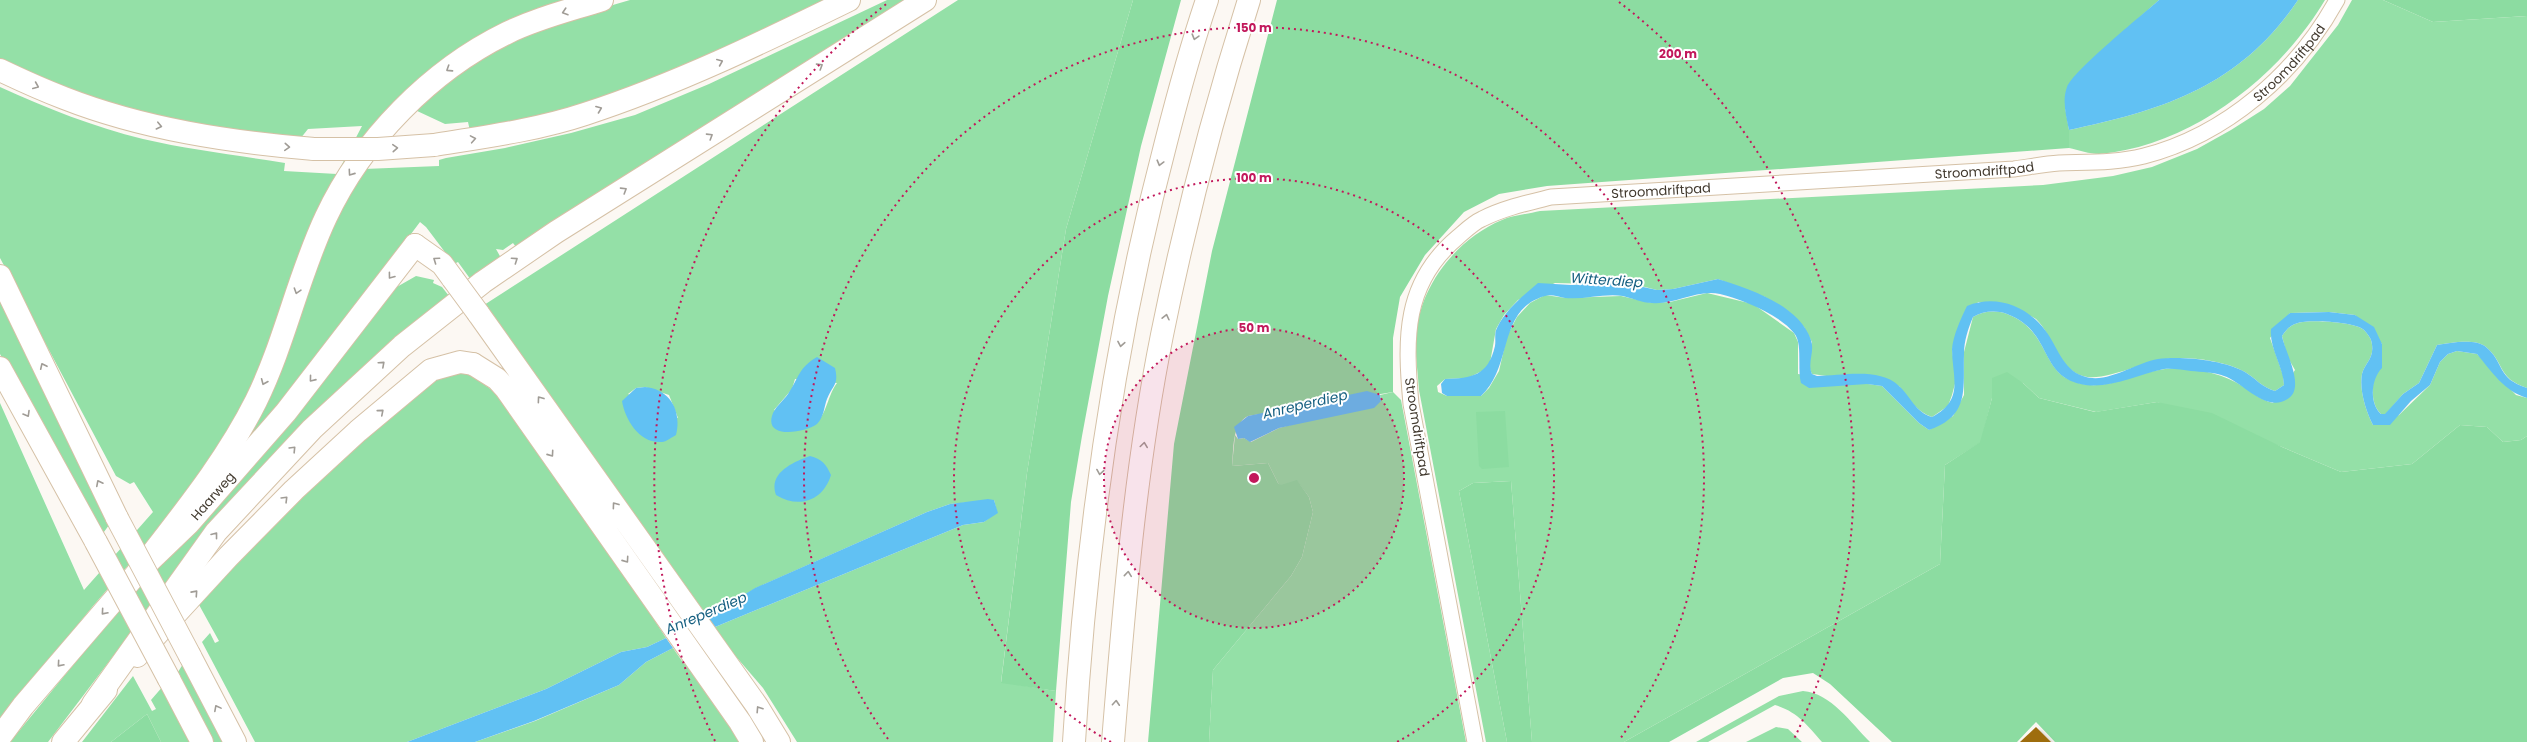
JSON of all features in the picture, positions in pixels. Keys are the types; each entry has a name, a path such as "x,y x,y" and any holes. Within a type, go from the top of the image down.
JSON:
{"main road":[{"path":"138,572 237,438 257,399 275,355 326,217 349,175 374,143 403,110 440,74 472,53 507,33 602,0"},
{"path":"0,70 65,99 138,121 212,138 263,145 314,149 378,149 434,145 512,132 585,115 721,62 849,0"},
{"path":"63,742 93,704 216,532 312,429 402,346 483,282 556,232 925,0"},
{"path":"1074,742 1080,647 1095,500 1121,341 1135,266 1153,190 1207,0"},
{"path":"1113,742 1122,626 1138,483 1162,335 1199,167 1249,0"},
{"name":"Haarweg","path":"0,737 23,706 138,572 189,523 286,412 415,245 442,264 478,313 686,605 779,742"},
{"path":"0,276 117,518 236,742"},
{"path":"93,704 228,557 294,490 358,431 431,370 460,362 473,364 497,379 506,389 665,614 752,742"},
{"path":"0,368 96,542 202,742"}],"street":[{"name":"Stroomdriftpad","path":"1475,742 1411,404 1408,373 1408,329 1413,304 1420,283 1436,259 1451,243 1480,219 1509,207 1551,197 2014,169 2058,163 2101,163 2144,156 2192,139 2240,111 2288,69 2328,16 2338,0"}],"green space":[{"path":"0,0 580,0 548,10 380,123 258,381 180,505 93,606 0,720 0,403 84,590 153,512 134,482 130,484 116,476 0,258 0,87 106,129 143,139 178,146 285,163 284,171 337,174 362,126 308,129 300,139 280,137 221,130 162,119 88,97 53,84 0,61"},
{"path":"630,0 833,0 740,45 577,108 470,131 468,122 445,124 415,110 450,80 472,64 509,43 549,26"},
{"path":"887,0 912,0 516,247 513,243 503,250 496,249 501,258 471,280 458,262 454,264 426,227 420,222 317,359 237,455 322,245 364,169 439,166 439,160 446,158 505,148 571,133 635,115 709,84"},
{"path":"958,0 1133,0 1066,229 1027,473 1001,682 1056,691 1053,742 797,742 763,688 726,645 715,627 963,525 984,522 997,512 994,500 950,504 927,512 756,588 708,617 484,305","holes":["795,379 837,383 823,413 811,427 774,410 792,389","645,387 669,395 678,418 628,394 636,388"]},
{"path":"1133,0 1181,0 1141,146 1108,296 1082,436 1071,502 1056,691 1001,683 1027,473 1066,229"},
{"path":"1277,0 2159,0 2082,69 2065,107 2069,130 2069,148 1547,186 1499,194 1464,212 1425,255 1400,297 1393,338 1393,392 1248,416 1239,425 1234,438 1232,466 1268,463 1278,483 1281,485 1297,480 1309,497 1313,512 1302,557 1291,576 1213,670 1209,742 1148,742 1174,444 1212,251"},
{"path":"2298,0 2325,0 2306,28 2283,55 2258,80 2229,103 2199,122 2167,137 2133,148 2099,154 2069,148 2069,130 2137,113 2169,102 2198,89 2226,73 2252,53 2276,29"},
{"path":"2352,0 2383,0 2433,22 2527,16 2527,388 2511,380 2502,370 2492,353 2481,344 2462,342 2437,345 2419,383 2403,394 2385,415 2381,414 2373,399 2373,390 2375,371 2382,344 2355,315 2329,312 2290,313 2270,338 2283,375 2284,385 2275,391 2267,388 2249,374 2238,369 2222,363 2196,359 2168,359 2155,361 2104,376 2083,376 2074,372 2062,359 2042,326 2036,319 2017,312 1978,302 1952,349 1956,380 1948,406 1932,417 1917,408 1899,386 1812,374 1809,367 1812,342 1804,327 1789,313 1765,297 1718,279 1673,289 1657,290 1637,285 1555,283 1518,300 1504,315 1496,329 1490,363 1484,370 1468,378 1445,379 1437,386 1438,392 1447,396 1481,396 1489,388 1499,371 1507,336 1517,317 1530,303 1545,295 1566,298 1621,296 1652,303 1670,302 1707,293 1753,304 1794,333 1798,342 1798,374 1882,386 1919,423 1929,430 1953,416 1964,395 1964,352 1973,317 1985,312 1998,312 2007,314 2020,321 2030,329 2053,365 2060,373 2068,379 2080,384 2092,385 2116,382 2165,369 2175,368 2196,370 2216,374 2226,378 2244,387 2260,398 2273,403 2295,370 2287,356 2282,336 2288,328 2298,323 2312,321 2343,323 2359,327 2369,336 2372,346 2370,359 2363,370 2361,387 2366,407 2373,425 2399,415 2430,385 2440,362 2448,354 2457,351 2477,354 2516,395 2527,398 2527,436 2521,440 2503,442 2487,427 2460,425 2412,464 2341,472 2282,447 2157,402 2096,412 2039,398 2023,383 1992,378 1992,398 1981,442 1945,465 1940,564 1624,742 1532,742 1511,481 1473,483 1459,491 1507,742 1486,742 1419,390 1416,351 1418,319 1432,284 1442,267 1469,239 1485,228 1506,218 1540,211 2043,185 2113,176 2152,167 2197,149 2264,109 2290,86 2338,25"},
{"path":"2383,0 2527,0 2527,16 2433,22"},
{"path":"416,276 434,280 433,283 442,287 449,296 180,568 48,742 10,742 106,625 292,415 395,288"},
{"path":"0,299 109,525 101,536 0,354"},
{"path":"2007,372 2023,383 2039,398 2095,412 2157,402 2212,413 2282,447 2341,472 2412,464 2460,425 2487,427 2503,442 2521,440 2527,436 2527,742 2055,742 2036,722 2017,742 1892,742 1830,684 1813,673 1783,678 1669,742 1624,742 1940,564 1945,465 1980,442 1992,398 1992,378"},
{"path":"459,373 471,375 496,393 656,618 655,621 666,638 647,647 621,652 546,689 407,742 255,742 202,642 210,633 215,643 219,641 198,603 330,467 431,381"},
{"path":"1393,392 1401,400 1466,742 1209,742 1213,670 1291,576 1302,557 1313,512 1309,497 1297,481 1281,486 1268,463 1232,466 1235,435 1238,439 1244,438 1251,442 1279,428 1381,401 1380,395"},
{"path":"1505,411 1509,467 1482,469 1479,466 1476,412"},
{"path":"1511,481 1532,742 1507,742 1459,491 1473,483"},
{"path":"673,648 684,664 689,662 742,742 475,742 535,721 619,685 646,662"},
{"path":"183,664 224,742 213,742 178,672"},
{"path":"133,676 152,711 156,709 151,700 164,685 193,742 161,742 147,714 111,742 82,742"},
{"path":"1803,691 1823,697 1831,703 1848,718 1870,742 1822,742 1796,715 1775,705 1708,742 1696,742 1779,696"},
{"path":"147,714 161,742 111,742"},
{"path":"1776,727 1788,729 1802,742 1746,742"}],"water":[{"path":"2159,0 2298,0 2276,29 2252,53 2226,73 2198,89 2169,102 2137,113 2069,130 2065,108 2065,97 2067,87 2072,79 2094,56"},
{"name":"Witterdiep","path":"1718,279 1758,293 1785,308 1796,317 1805,328 1811,340 1812,349 1810,366 1812,374 1817,376 1871,374 1881,376 1891,380 1899,386 1921,412 1932,417 1949,403 1953,395 1954,378 1952,349 1954,338 1967,306 1989,301 2010,304 2029,314 2045,330 2070,368 2076,373 2092,378 2111,376 2149,361 2179,358 2226,364 2245,372 2267,388 2275,391 2284,385 2272,343 2271,329 2290,313 2329,312 2355,315 2374,327 2382,344 2382,368 2378,373 2374,384 2373,398 2377,409 2381,414 2385,414 2403,394 2419,383 2437,345 2455,342 2476,343 2486,347 2492,353 2505,375 2510,380 2527,388 2527,398 2505,386 2477,354 2457,351 2448,354 2440,362 2430,385 2411,401 2390,425 2373,425 2366,407 2361,387 2363,370 2370,359 2372,351 2370,339 2364,330 2359,327 2343,323 2322,321 2295,324 2288,328 2282,336 2293,368 2295,386 2293,393 2289,398 2281,402 2272,403 2264,400 2255,396 2231,379 2220,375 2178,369 2164,369 2104,385 2079,384 2067,379 2052,365 2037,337 2030,328 2020,320 2007,314 1990,312 1981,313 1973,317 1968,331 1964,349 1962,400 1958,409 1952,417 1929,430 1919,423 1882,386 1867,384 1809,388 1801,383 1797,337 1788,326 1770,314 1749,304 1729,296 1711,293 1694,295 1661,303 1645,302 1616,295 1579,298 1565,298 1550,295 1541,297 1531,302 1521,311 1514,321 1497,373 1481,396 1447,396 1442,393 1441,384 1445,379 1471,376 1478,373 1488,364 1495,346 1496,330 1501,321 1515,303 1538,283 1571,285 1620,282 1657,290 1673,289"},
{"path":"817,357 835,368 836,374 835,384 829,394 821,418 817,424 805,430 788,432 775,428 772,424 772,416 775,410 792,388 802,369"},
{"path":"645,387 661,392 672,403 675,410 677,418 676,435 665,441 654,442 640,435 626,416 622,401 636,388"},
{"path":"1367,391 1380,395 1381,401 1374,408 1279,428 1250,442 1244,438 1238,439 1234,427 1248,416"},
{"path":"810,456 823,462 831,475 822,491 809,500 801,502 785,499 776,495 774,487 779,475 790,465"},
{"path":"988,499 994,500 998,513 984,522 963,525 715,627 708,617 755,588 927,512 950,504"},
{"path":"666,638 673,648 646,662 619,685 534,721 475,742 407,742 546,689 621,652 647,647"}],"building":[{"path":"2036,727 2051,742 2020,742"}],"water label":[{"name":"Anreperdiep","path":"1305,404"},
{"name":"Anreperdiep","path":"706,613"}]}
